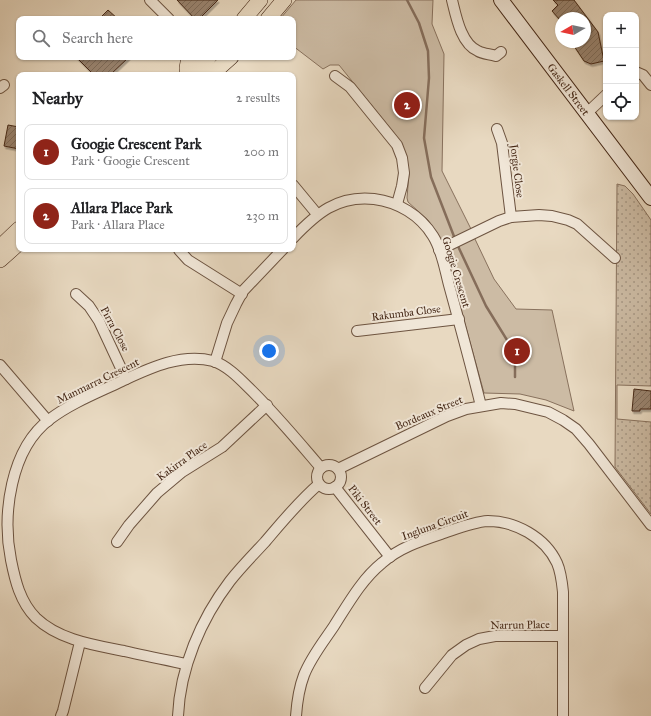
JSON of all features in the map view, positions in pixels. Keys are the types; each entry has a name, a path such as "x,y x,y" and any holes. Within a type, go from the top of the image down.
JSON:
{"main road":[{"path":"247,16 260,0"},
{"path":"271,16 284,0"},
{"path":"188,60 188,72"},
{"path":"194,72 203,60"},
{"path":"214,72 228,60"},
{"path":"0,247 16,232"},
{"path":"0,260 16,246"}],"street":[{"path":"150,0 166,16"},
{"path":"452,0 460,31 472,48 478,52 496,56 501,52"},
{"name":"Gaskell Street","path":"501,0 651,198"},
{"path":"639,74 651,85"},
{"path":"335,76 350,87 397,145 402,158 404,172 397,204"},
{"path":"587,113 603,98"},
{"name":"Jorgie Close","path":"497,129 502,143 511,217"},
{"path":"296,189 317,214"},
{"name":"Googie Crescent","path":"296,235 317,214 342,202 356,199 370,198 385,200 397,204 416,216 434,237 439,250 481,406"},
{"path":"439,250 475,232 511,217 539,215 552,216 577,224 615,258"},
{"path":"181,252 188,260 242,294"},
{"path":"215,362 227,323 242,294 280,252"},
{"name":"Pirra Close","path":"76,294 89,306 99,321 126,379"},
{"name":"Rakumba Close","path":"357,331 458,319"},
{"name":"Manmarra Crescent","path":"186,664 80,642 48,627 36,618 25,604 16,583 9,549 8,512 11,487 27,446 48,421 75,404 126,379 166,363 183,359 200,359 215,362 238,378 267,406 321,468"},
{"path":"0,365 48,421"},
{"name":"Bordeaux Street","path":"338,469 447,416 466,409 501,403 515,404 548,412 576,429 651,525"},
{"name":"Kakirra Place","path":"117,542 129,525 157,494 182,472 222,447 267,406"},
{"path":"331,465 338,469 341,476 340,480 332,488 325,488 318,481 317,474 321,468 331,465"},
{"path":"178,716 180,692 186,664 205,620 230,581 303,498 320,484"},
{"name":"Piki Street","path":"335,486 390,557"},
{"name":"Ingluna Circuit","path":"296,716 300,688 311,660 360,586 381,563 416,542 474,523 487,521 513,525 526,531 547,548 556,562 562,578 563,592 563,716"},
{"name":"Narrun Place","path":"425,688 452,655 466,645 479,639 495,636 563,636"},
{"path":"61,716 64,711 80,642"}],"shaded area":[{"path":"296,0 433,0 432,24 444,54 442,171 472,231 442,246 439,236 428,220 408,202 409,173 407,161 394,133 339,65 330,65 323,69 296,48 296,16 283,16"},
{"path":"617,184 625,186 633,194 651,220 651,386 617,385 617,419 651,422 651,514 615,467"},
{"path":"474,237 494,279 516,309 552,310 574,411 546,400 520,394 484,393 445,251"}],"building":[{"path":"177,0 218,0 202,16 192,16"},
{"path":"553,0 574,0 583,12 555,12 555,14 552,11 558,5"},
{"path":"108,10 115,16 102,16"},
{"path":"591,23 598,32 603,61 591,64 584,61 575,48 591,48"},
{"path":"79,60 126,60 113,72 91,72"},
{"path":"8,125 16,126 16,148 4,146"},
{"path":"634,389 651,391 651,409 632,411"}],"waterway":[{"path":"407,0 419,23 428,51 429,78 424,138 431,177 455,239"},
{"path":"457,244 486,306 512,348 515,364 515,377"}],"place":[{"name":"Allara Place Park","path":"407,105"},
{"name":"Googie Crescent Park","path":"517,351"}]}
